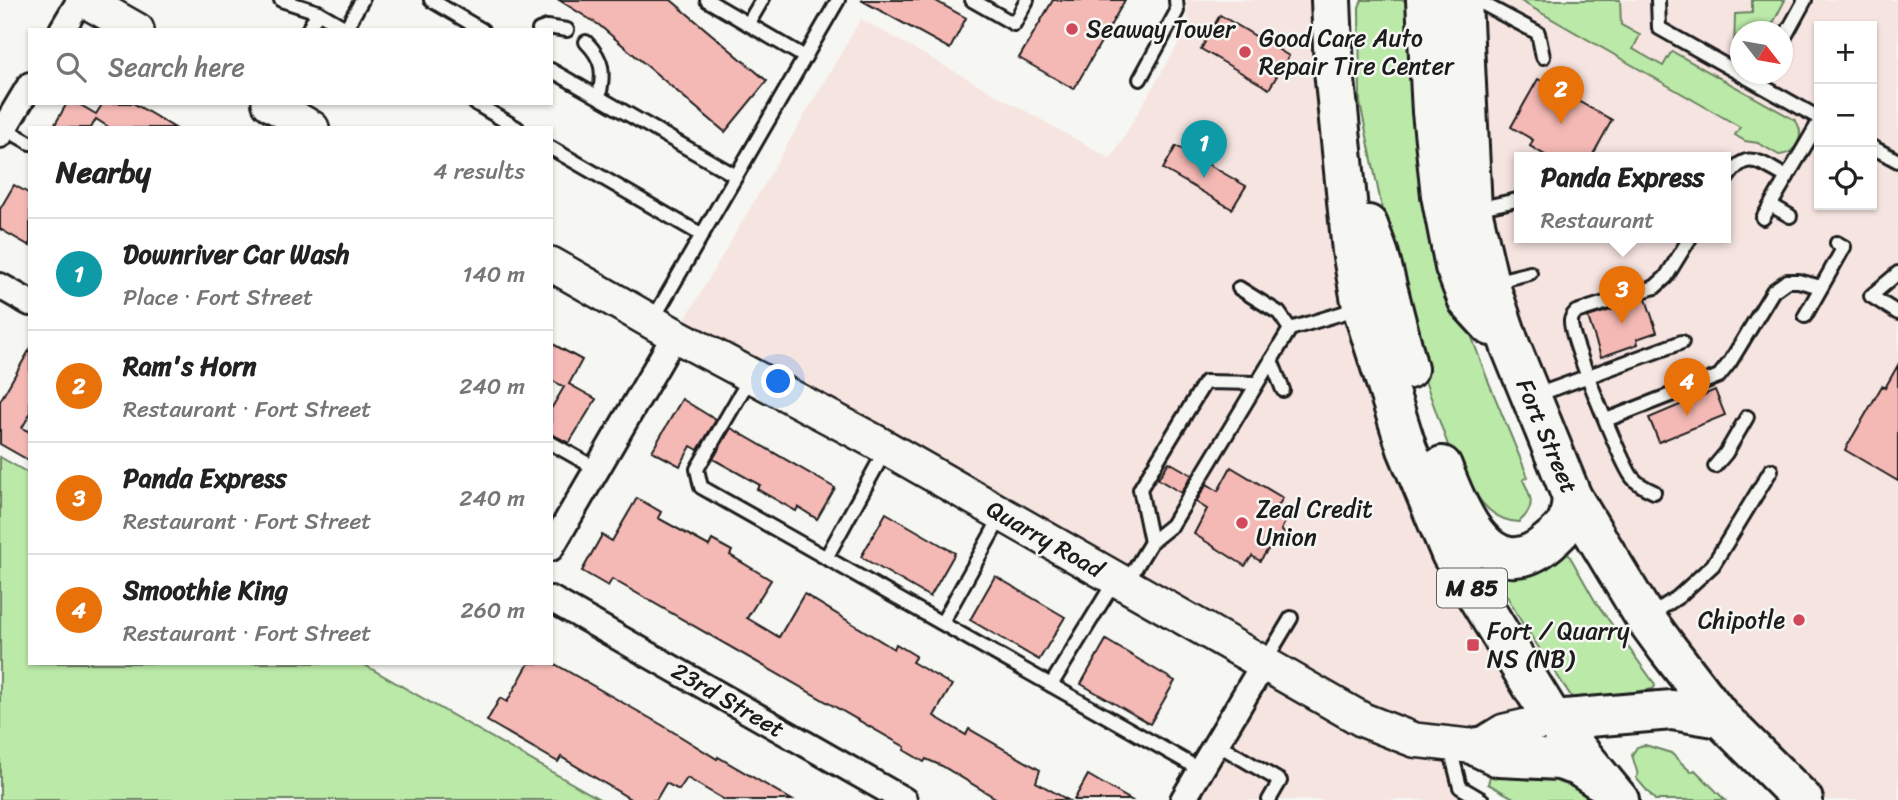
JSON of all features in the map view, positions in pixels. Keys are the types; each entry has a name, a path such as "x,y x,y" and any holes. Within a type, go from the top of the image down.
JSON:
{"main road":[{"path":"1426,0 1432,112 1441,195 1455,267 1468,301 1510,345"},
{"name":"Fort Street","path":"1462,0 1472,210 1489,283 1510,345 1572,497 1645,618 1721,718 1803,800"},
{"name":"M 85","path":"1331,1 1334,69 1352,251 1362,307 1407,449 1451,554 1553,720 1612,792"},
{"path":"1343,159 1379,255 1401,345 1427,425 1461,511 1482,543 1505,556 1522,555 1539,549 1557,535 1571,518 1572,497"},
{"path":"1553,720 1672,709 1721,718"},
{"path":"1464,745 1499,757 1559,760 1578,766 1612,792"}],"street":[{"path":"63,28 82,0 133,28"},
{"path":"1,130 28,88"},
{"name":"Quarry Road","path":"553,265 886,449 1363,720 1414,740 1464,745"},
{"path":"0,286 28,302"},
{"path":"553,545 597,469 664,328"},
{"name":"23rd Street","path":"553,600 904,800"},
{"path":"1186,799 1264,663"},
{"path":"1464,745 1504,731 1553,720"}],"lane":[{"path":"281,0 318,12 345,28"},
{"path":"348,28 362,0"},
{"path":"431,0 479,28"},
{"path":"707,0 805,57"},
{"path":"748,24 762,0"},
{"path":"664,328 702,235 838,0"},
{"path":"972,0 1014,24 1027,0"},
{"path":"1139,79 1177,11 1176,0"},
{"path":"1476,0 1538,33 1543,57"},
{"path":"1658,0 1659,28 1730,64"},
{"path":"1793,22 1805,0"},
{"path":"309,28 318,12"},
{"path":"544,28 567,30"},
{"path":"586,42 598,54 603,76 599,97"},
{"path":"553,71 736,176"},
{"path":"1768,84 1814,116"},
{"path":"478,105 514,126"},
{"path":"1763,218 1814,129"},
{"path":"1,130 28,141"},
{"path":"553,149 702,235"},
{"path":"1877,150 1898,161"},
{"path":"1731,172 1743,160 1755,160 1787,177"},
{"path":"1472,210 1514,201"},
{"path":"1771,205 1790,216"},
{"path":"1654,492 1630,475 1588,377 1572,333 1571,320 1576,312 1655,287 1665,277 1686,243"},
{"path":"1805,316 1844,247 1837,243"},
{"path":"1898,273 1871,296 1898,313"},
{"path":"1489,283 1530,274"},
{"path":"1606,420 1719,376 1773,291 1787,281 1798,281 1821,288"},
{"path":"1239,288 1279,313 1290,329"},
{"path":"1051,685 1120,582 1151,542 1172,524 1290,329 1362,307"},
{"path":"1530,398 1682,342"},
{"path":"1271,360 1283,390"},
{"path":"751,376 697,469 701,487 1201,770"},
{"path":"1151,542 1140,489 1205,382 1257,383"},
{"path":"1716,466 1747,417"},
{"path":"553,444 597,469"},
{"path":"826,558 886,449"},
{"path":"1645,618 1678,597 1713,565 1771,470"},
{"path":"942,623 1002,515"},
{"path":"1264,663 1291,618"},
{"path":"1217,744 1280,781 1269,800"},
{"path":"1464,745 1460,787 1477,799"}],"shaded area":[{"path":"1187,0 1331,0 1407,449 1553,720 1449,744 1460,787 1482,800 1183,800 1263,664 676,335 861,19 1111,159 1188,27"},
{"path":"1462,0 1898,0 1898,800 1803,800 1667,648 1510,345"}],"green space":[{"path":"1362,0 1405,0 1410,13 1442,257 1487,378 1528,477 1523,480 1530,497 1530,507 1519,522 1496,515 1484,505 1469,485 1463,487 1415,353 1360,103 1359,7"},
{"path":"1519,0 1620,0 1621,25 1640,35 1633,49 1663,66 1673,52 1795,120 1800,137 1791,151 1779,155 1758,143 1745,141 1735,135 1740,127"},
{"path":"1752,0 1785,0 1774,21 1735,21 1735,14 1752,13"},
{"path":"0,457 28,473 28,665 365,665 601,800 0,800"},
{"path":"1565,552 1595,601 1654,683 1653,689 1577,701 1573,699 1521,621 1495,575"},
{"path":"1645,745 1671,753 1691,772 1695,770 1725,800 1655,800 1636,778 1638,775 1632,755 1637,747"},
{"path":"1498,769 1577,783 1592,800 1517,800 1488,784 1490,776"}],"building":[{"path":"559,0 671,0 767,81 725,132 599,25"},
{"path":"861,0 934,0 966,18 950,49"},
{"name":"Seaway Tower","path":"1053,0 1125,0 1074,89 1019,58"},
{"name":"Good Care Auto Repair Tire Center","path":"1220,15 1289,56 1269,89 1201,49"},
{"path":"1538,79 1612,120 1594,152 1540,152 1530,146 1533,140 1511,127"},
{"path":"66,105 80,105 96,114 102,105 136,105 172,126 107,126 96,119 92,126 54,126"},
{"path":"1176,146 1246,186 1232,209 1163,169"},
{"path":"14,185 28,193 28,245 0,229 0,209"},
{"path":"1646,299 1657,332 1637,339 1638,344 1601,357 1588,317"},
{"path":"553,344 582,360 569,384 596,399 569,443 553,435 553,406 564,387 553,381"},
{"path":"28,352 28,418 22,428 28,431 28,460 0,444 0,401"},
{"path":"1898,365 1898,481 1845,450 1882,386 1885,388"},
{"path":"1715,390 1725,415 1659,442 1649,418"},
{"path":"682,399 716,420 698,450 691,446 680,466 652,451"},
{"path":"731,428 835,488 817,519 798,507 796,511 757,489 760,485 713,459"},
{"path":"1169,462 1192,475 1181,493 1158,479"},
{"name":"Zeal Credit Union","path":"1231,467 1283,498 1276,509 1288,515 1281,530 1285,534 1277,546 1272,544 1260,561 1252,556 1245,566 1194,534 1207,509 1196,502 1207,484 1218,491"},
{"path":"637,498 661,512 658,518 709,546 712,540 732,551 730,555 771,580 747,618 779,637 804,594 894,649 896,644 916,656 912,662 952,685 934,716 966,735 969,729 1040,770 1036,782 1068,800 999,800 942,766 926,759 924,762 904,750 905,747 612,579 608,586 582,571 602,535 612,541"},
{"path":"886,513 955,553 930,597 861,557"},
{"path":"995,576 1065,617 1039,660 970,620"},
{"path":"1106,640 1175,681 1150,724 1081,684"},
{"path":"553,663 792,800 725,800 687,778 679,790 666,783 656,800 632,800 561,757 558,762 487,721 500,698 507,702 528,665"},
{"path":"1088,775 1131,800 1074,800"}],"place":[{"name":"Seaway Tower","path":"1072,29"},
{"name":"Good Care Auto Repair Tire Center","path":"1245,52"},
{"name":"Ram's Horn","path":"1561,124"},
{"name":"Downriver Car Wash","path":"1204,178"},
{"name":"Panda Express","path":"1622,324"},
{"name":"Smoothie King","path":"1687,416"},
{"name":"Zeal Credit Union","path":"1242,523"},
{"name":"Chipotle","path":"1799,620"},
{"name":"Fort / Quarry NS (NB)","path":"1473,645"}]}
